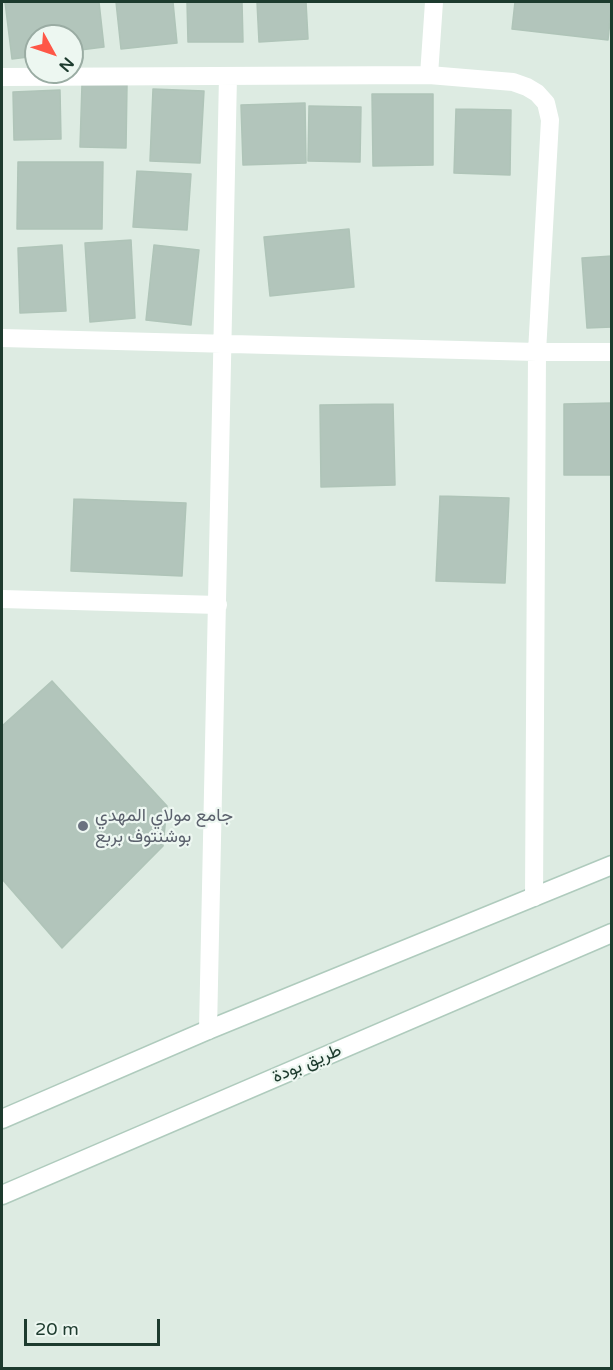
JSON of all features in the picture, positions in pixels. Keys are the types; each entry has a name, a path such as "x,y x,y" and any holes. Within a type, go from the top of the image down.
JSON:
{"street":[{"path":"429,75 434,2"},
{"path":"2,77 429,75 513,82 537,93 546,103 550,120 537,352 534,897"},
{"path":"208,1030 228,76"},
{"path":"2,338 612,352"},
{"path":"2,599 218,605"},
{"path":"2,1119 208,1030 612,865"},
{"name":"طريق بودة","path":"2,1195 612,933"}],"building":[{"path":"5,2 99,2 104,47 84,50 84,24 24,24 24,58 12,59"},
{"path":"116,2 173,2 177,43 121,49"},
{"path":"187,2 242,2 243,42 188,42"},
{"path":"257,2 306,2 308,39 259,42"},
{"path":"515,2 612,2 608,40 512,29"},
{"path":"82,84 127,85 126,148 80,147"},
{"path":"153,89 204,91 200,163 150,161"},
{"path":"60,90 61,139 14,140 13,92"},
{"path":"372,94 433,94 433,165 373,166"},
{"path":"305,103 306,163 243,165 241,105"},
{"path":"309,106 361,107 360,162 308,161"},
{"path":"456,109 511,110 510,175 454,173"},
{"path":"18,162 103,162 102,229 17,229"},
{"path":"137,171 191,174 187,230 133,227"},
{"path":"349,229 354,287 270,296 264,237"},
{"path":"131,240 135,318 90,322 85,243"},
{"path":"62,245 66,311 20,313 18,248"},
{"path":"154,245 199,250 191,325 146,320"},
{"path":"612,256 612,327 587,328 582,258"},
{"path":"612,403 612,475 564,475 564,404"},
{"path":"393,404 395,485 321,487 320,405"},
{"path":"440,496 509,498 505,583 436,581"},
{"path":"74,499 186,503 182,576 71,571"},
{"name":"جامع مولاي المهدي بوشنتوف بربع","path":"52,681 167,806 163,846 62,948 2,879 2,726"}],"place":[{"name":"جامع مولاي المهدي بوشنتوف بربع","path":"83,826"}]}
